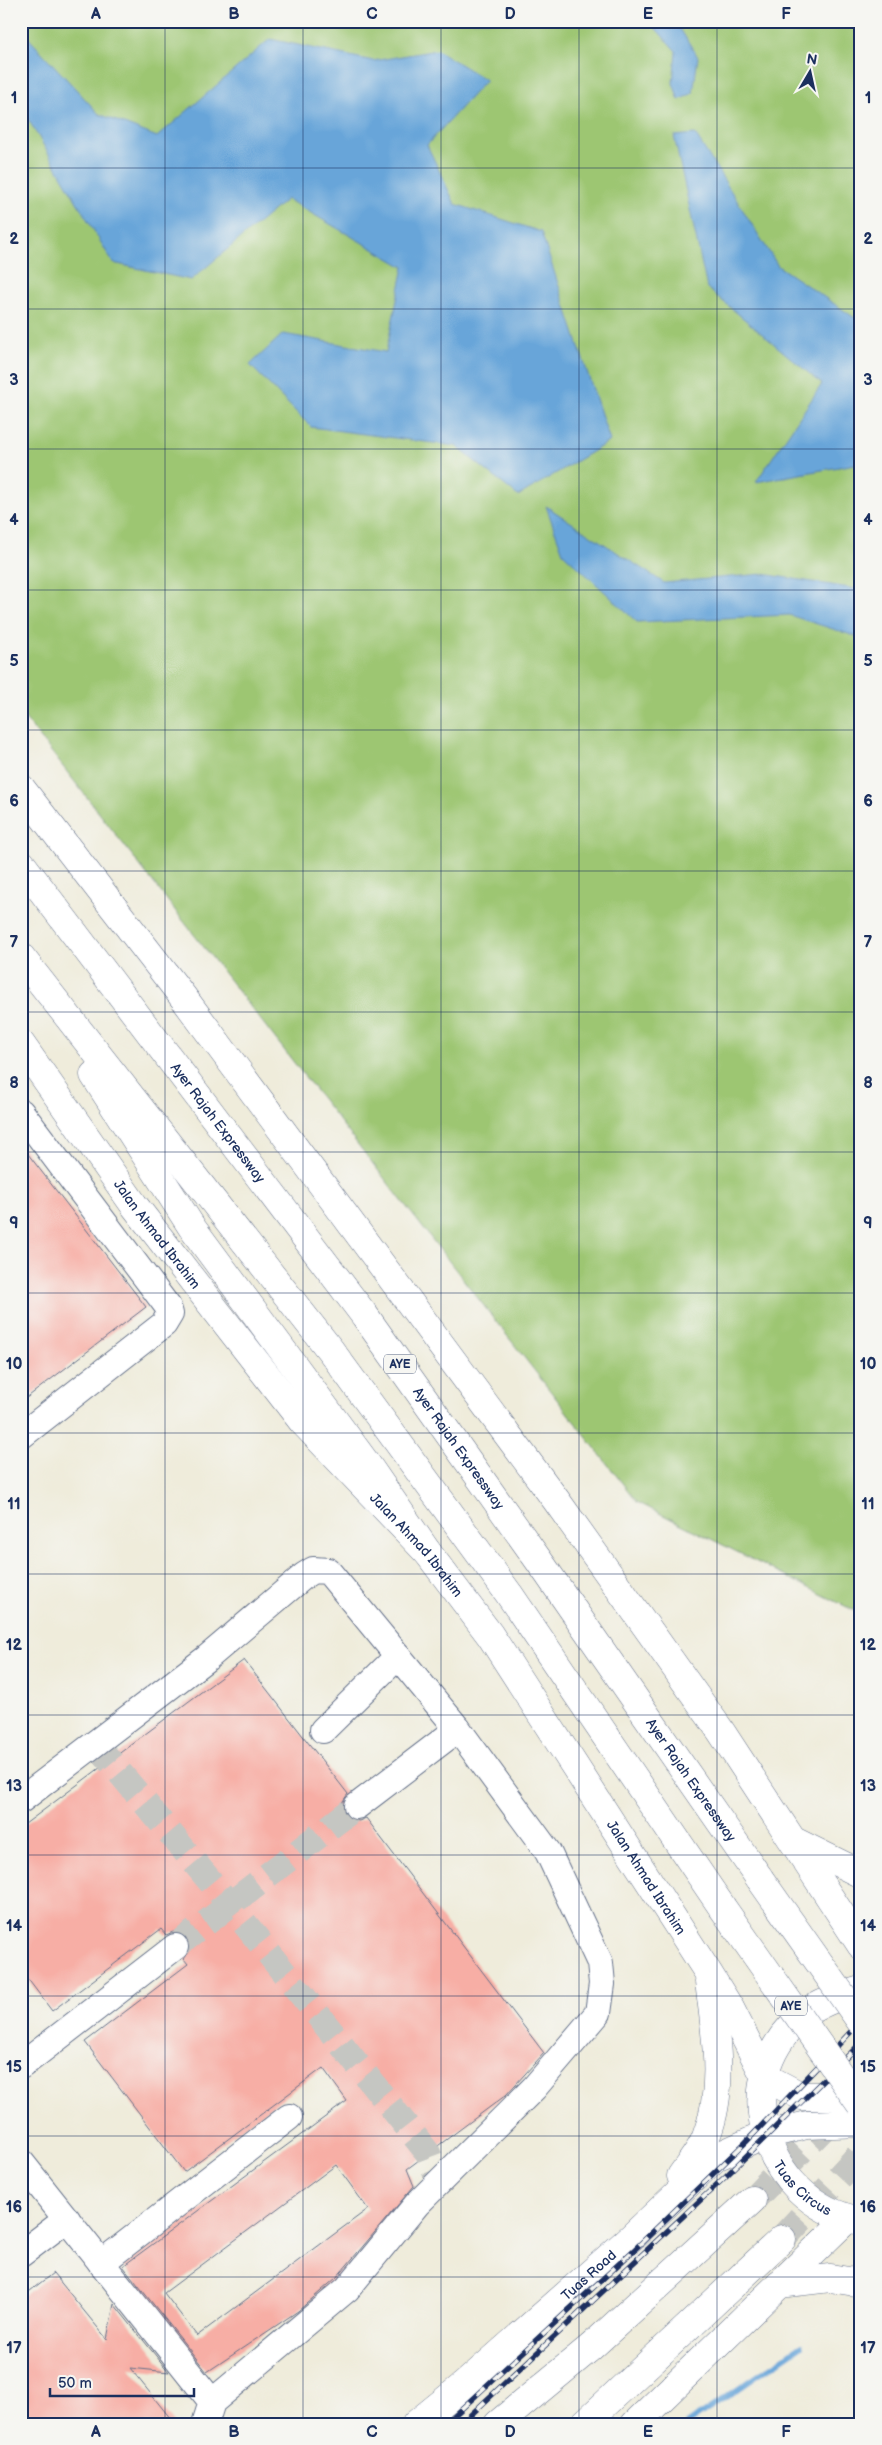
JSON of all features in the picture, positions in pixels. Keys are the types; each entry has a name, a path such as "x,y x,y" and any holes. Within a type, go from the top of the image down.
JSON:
{"main road":[{"path":"21,788 183,998 556,1500 690,1686 861,1945"},
{"name":"Ayer Rajah Expressway","path":"21,863 365,1316 544,1568 861,2022"},
{"name":"AYE","path":"21,957 330,1351 504,1586 722,1907 861,2104"},
{"path":"21,964 194,1229 366,1462 428,1553"},
{"name":"Jalan Ahmad Ibrahim","path":"21,1044 134,1205 302,1421 428,1553 490,1635 709,1974 730,2008 765,2077"},
{"path":"792,1840 861,1874"},
{"path":"633,2236 668,2194 706,2138 717,2100 718,2055 709,1974"},
{"name":"Tuas Circus","path":"854,2220 824,2210 803,2196 782,2171 773,2158 764,2134 761,2106 765,2077 775,2051 790,2029 811,2010 836,1997 861,1990"},
{"path":"765,2077 800,2096 861,2096"},
{"path":"764,2134 807,2125 861,2123"},
{"name":"Tuas Road","path":"416,2424 463,2386 633,2236 716,2158 764,2134"},
{"path":"498,2424 591,2346 752,2200"},
{"path":"635,2424 779,2284 854,2220"},
{"path":"584,2424 782,2239"},
{"path":"779,2284 830,2278 861,2283"}],"lane":[{"path":"21,1112 168,1307 170,1314 164,1324 21,1436"},
{"path":"21,1800 207,1658 304,1575 313,1570 328,1571 458,1728 548,1852 600,1963 602,1984 598,2013 534,2088 417,2204 347,2289 208,2413 101,2263 21,2162"},
{"path":"323,1730 398,1656"},
{"path":"357,1806 458,1728"},
{"path":"21,2066 175,1947"},
{"path":"101,2263 289,2117"},
{"path":"21,2254 67,2219"}],"green space":[{"path":"21,21 861,21 861,1614 637,1502 21,713"}],"water":[{"path":"649,21 675,21 698,57 693,93 679,100 673,83 676,51"},
{"path":"21,30 99,114 157,137 270,39 373,61 437,50 486,80 427,145 455,204 541,232 610,441 518,496 456,446 311,427 250,365 283,334 386,352 404,267 287,199 191,280 113,263 21,107"},
{"path":"695,134 778,266 861,322 861,463 756,482 822,384 707,288 674,136"},
{"path":"546,506 664,583 763,574 856,589 861,592 861,638 789,615 637,622 563,553"}],"building":[{"path":"21,1145 146,1307 21,1402"},
{"path":"244,1660 348,1794 343,1801 342,1807 345,1815 352,1820 359,1821 366,1818 544,2053 506,2095 407,2169 414,2186 336,2278 298,2311 207,2372 123,2266 347,2101 323,2068 184,2172 85,2042 188,1964 184,1959 189,1952 190,1945 187,1938 180,1933 173,1932 166,1935 161,1929 52,2011 21,1970 21,1827","holes":["336,2165 368,2209 197,2336 164,2293"]},
{"path":"53,2273 107,2339 114,2304 169,2372 130,2368 175,2424 21,2424 21,2298"}],"waterway":[{"path":"687,2424 801,2346"}],"tunnel":[{"path":"95,1743 230,1905 428,2153 439,2182"},
{"path":"175,1947 357,1806"},
{"path":"752,2200 838,2112"},
{"path":"782,2239 861,2154"}],"railway":[{"path":"445,2424 635,2249 746,2142 861,2021"},
{"path":"461,2424 725,2177 861,2043"}]}
